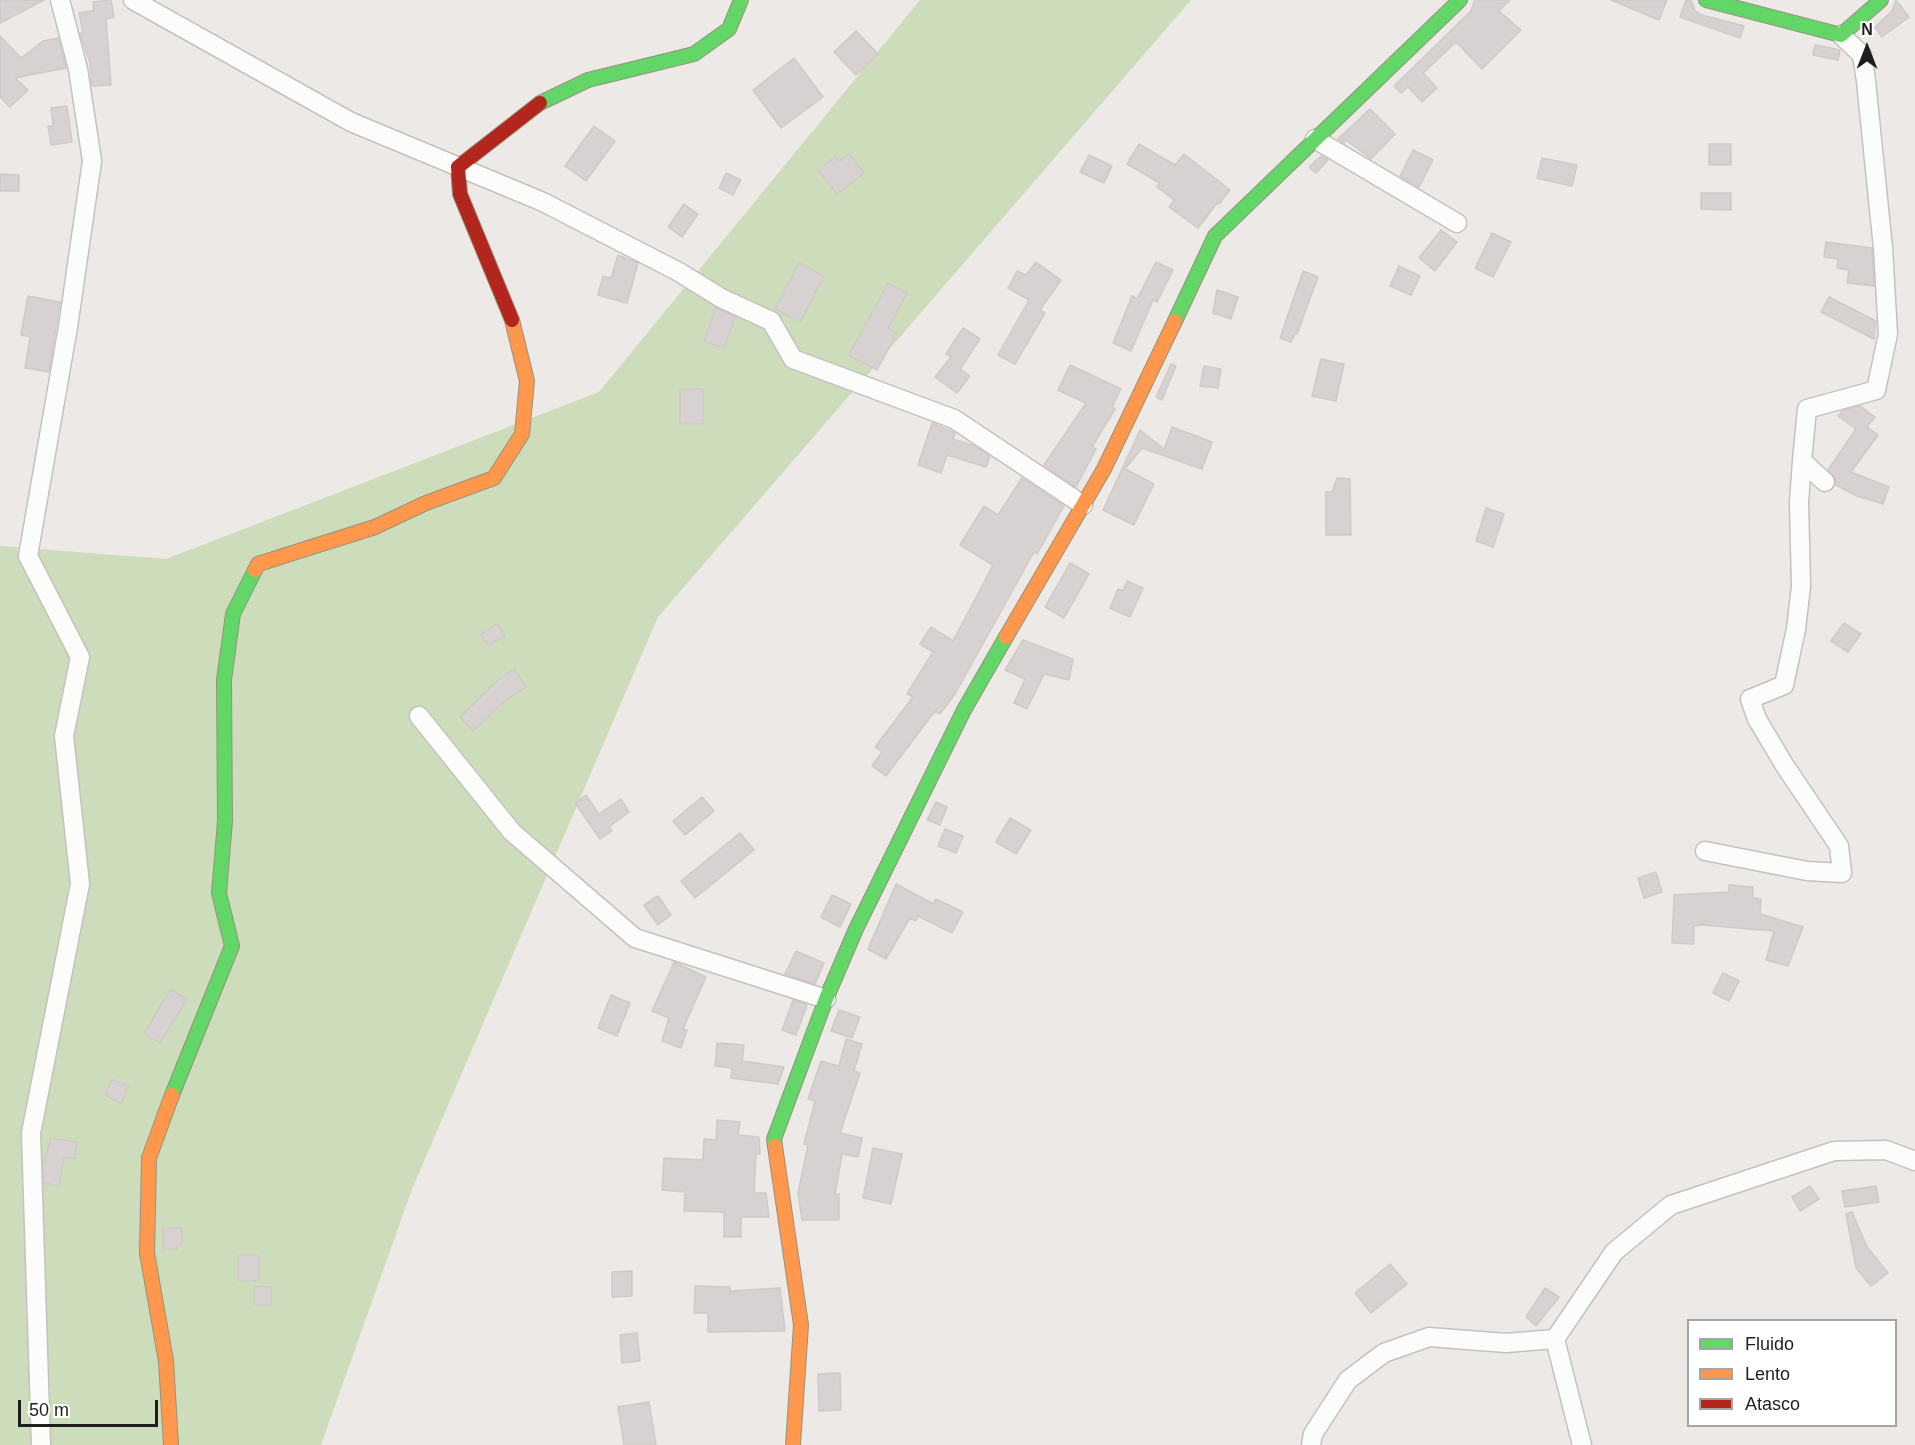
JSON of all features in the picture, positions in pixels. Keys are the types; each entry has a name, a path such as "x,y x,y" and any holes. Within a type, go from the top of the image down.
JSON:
{"street":[{"path":"133,0 351,122 543,202 679,272 721,298 771,321 793,359 954,419 1083,505"},
{"path":"458,167 536,105 588,80 694,54 729,29 741,0"},
{"path":"793,1445 801,1325 774,1139 826,999 856,928 964,710 1104,469 1215,236 1460,0"},
{"path":"1705,851 1807,871 1842,873 1839,846 1785,766 1757,719 1750,699 1784,685 1796,629 1801,586 1799,502 1807,409 1875,390 1888,334 1883,248 1862,55 1841,35 1706,0"},
{"path":"1841,35 1881,0"},
{"path":"41,1445 31,1133 80,884 64,736 80,657 28,556 68,327 92,161 78,69 63,1"},
{"path":"1315,139 1458,223"},
{"path":"171,1445 166,1361 147,1253 149,1158 232,946 219,893 225,820 224,680 232,614 258,564 375,527 426,503 495,478 522,434 527,381 515,327 460,194 458,167"},
{"path":"1802,461 1825,482"},
{"path":"419,716 512,832 635,938 826,999"},
{"path":"1582,1445 1555,1339 1614,1252 1671,1205 1834,1151 1886,1150 1915,1161"},
{"path":"1311,1445 1313,1434 1348,1380 1384,1353 1429,1337 1506,1343 1555,1339"}],"green space":[{"path":"920,0 1191,0 658,617 412,1189 321,1445 0,1445 0,546 166,559 599,392"}],"building":[{"path":"0,0 44,0 0,23"},
{"path":"111,0 114,17 106,19 111,85 92,86 90,63 80,33 83,33 79,13 94,10 93,2"},
{"path":"1475,0 1510,0 1499,11 1521,30 1482,69 1456,42 1423,73 1437,88 1422,102 1408,87 1401,93 1394,86 1471,11"},
{"path":"1611,0 1667,0 1659,20"},
{"path":"1686,0 1691,0 1695,11 1702,15 1744,26 1740,38 1680,17"},
{"path":"1896,0 1909,17 1882,37 1875,27 1892,11"},
{"path":"856,31 878,54 856,75 834,52"},
{"path":"0,36 21,58 43,41 58,38 66,68 15,78 28,90 10,107 0,97"},
{"path":"1815,45 1840,50 1838,60 1813,55"},
{"path":"794,58 823,97 781,128 753,90"},
{"path":"67,106 72,142 51,145 48,126 53,126 51,108"},
{"path":"1370,109 1395,134 1371,159 1346,140 1344,143 1338,139"},
{"path":"594,126 615,141 586,181 565,166"},
{"path":"1139,144 1175,165 1184,154 1230,190 1198,228 1169,207 1174,200 1157,187 1160,183 1127,164"},
{"path":"1709,144 1731,144 1731,165 1709,165"},
{"path":"1413,150 1433,160 1419,187 1400,176"},
{"path":"849,154 864,173 837,194 818,170 835,157 839,162"},
{"path":"1089,155 1112,166 1104,183 1080,172"},
{"path":"1321,156 1328,160 1316,173 1309,167"},
{"path":"1542,158 1577,165 1572,186 1537,178"},
{"path":"726,173 741,180 733,195 719,188"},
{"path":"0,174 19,175 19,191 0,191"},
{"path":"1701,193 1731,193 1731,210 1701,209"},
{"path":"684,204 698,214 682,237 668,227"},
{"path":"1441,230 1457,242 1435,271 1419,258"},
{"path":"1492,233 1511,242 1493,277 1475,268"},
{"path":"1826,242 1872,248 1874,286 1847,283 1849,270 1837,268 1838,259 1824,257"},
{"path":"618,255 638,263 627,303 598,295 603,276 611,278"},
{"path":"1036,262 1061,280 1040,310 1045,313 1015,364 998,355 1029,300 1008,288 1017,271 1026,275"},
{"path":"1156,262 1173,270 1157,302 1153,300 1131,351 1113,343 1132,296 1137,299"},
{"path":"799,263 824,276 800,322 775,309"},
{"path":"1399,266 1420,276 1411,295 1390,286"},
{"path":"1303,271 1318,277 1297,334 1291,342 1280,338"},
{"path":"888,283 907,293 888,328 897,333 877,370 849,355"},
{"path":"1217,290 1238,297 1231,319 1213,313"},
{"path":"28,296 60,302 49,372 25,368 30,337 21,335"},
{"path":"1829,297 1876,321 1874,339 1821,312"},
{"path":"716,308 735,317 724,348 704,341"},
{"path":"963,328 980,339 960,369 970,376 957,393 935,377 951,357 946,354"},
{"path":"1321,359 1344,364 1336,401 1312,396"},
{"path":"1171,364 1176,366 1162,400 1156,397"},
{"path":"1070,365 1121,389 1112,407 1115,409 1092,447 1096,449 1076,487 1044,465 1086,403 1058,390"},
{"path":"1204,366 1221,369 1218,388 1200,386"},
{"path":"680,389 703,389 703,424 680,424"},
{"path":"1860,406 1875,417 1867,427 1878,435 1851,472 1889,487 1883,504 1857,496 1836,485 1835,478 1828,470 1856,429 1838,416 1842,411"},
{"path":"932,423 955,433 953,439 975,446 990,456 986,467 947,455 941,473 918,465"},
{"path":"1172,427 1212,442 1202,469 1142,448 1125,469 1154,484 1134,525 1103,510 1140,430 1164,449"},
{"path":"1022,478 1064,506 1037,554 1034,552 955,694 940,714 935,711 886,776 872,766 882,752 875,747 913,697 907,694 933,652 920,644 931,627 953,641 993,565 960,545 984,506 998,515"},
{"path":"1337,478 1350,479 1351,535 1326,535 1326,492 1332,492"},
{"path":"1486,508 1504,514 1493,547 1476,541"},
{"path":"1070,563 1089,574 1064,618 1045,607"},
{"path":"1127,581 1143,588 1130,617 1110,608 1118,589 1123,591"},
{"path":"1844,623 1861,634 1848,652 1831,641"},
{"path":"498,624 505,636 488,646 481,634"},
{"path":"1023,640 1073,659 1069,680 1044,674 1027,709 1014,703 1025,679 1005,670"},
{"path":"514,669 526,687 506,700 473,731 460,717 498,680"},
{"path":"586,795 599,814 621,799 629,812 609,827 612,831 600,839 575,803"},
{"path":"702,797 714,811 685,835 673,821"},
{"path":"936,802 947,807 940,825 927,820"},
{"path":"1010,818 1031,830 1016,854 996,842"},
{"path":"945,829 963,836 956,853 938,846"},
{"path":"740,833 754,850 695,898 681,881"},
{"path":"1656,872 1662,892 1644,898 1638,878"},
{"path":"896,884 933,904 936,899 963,912 952,933 918,916 916,921 910,918 886,959 868,949"},
{"path":"1729,885 1753,887 1753,898 1761,899 1760,914 1803,927 1788,966 1766,960 1774,931 1702,925 1694,926 1694,944 1672,943 1674,895 1729,892"},
{"path":"832,895 851,904 840,927 821,917"},
{"path":"658,896 671,915 658,925 644,905"},
{"path":"796,951 824,963 815,984 785,974"},
{"path":"674,962 706,977 683,1029 687,1030 681,1048 662,1041 669,1018 652,1011"},
{"path":"1723,973 1739,981 1729,1001 1713,993"},
{"path":"170,990 187,999 160,1043 144,1034"},
{"path":"611,995 630,1003 617,1036 598,1028"},
{"path":"793,1000 807,1005 796,1035 782,1030"},
{"path":"839,1010 860,1017 852,1038 831,1031"},
{"path":"846,1039 862,1044 854,1071 860,1073 840,1133 862,1138 858,1157 842,1154 835,1195 839,1194 839,1220 802,1220 798,1193 808,1145 804,1144 815,1101 808,1099 821,1061 839,1066"},
{"path":"717,1043 744,1045 742,1061 784,1067 778,1084 731,1078 732,1068 715,1066"},
{"path":"112,1079 129,1086 121,1103 105,1095"},
{"path":"717,1120 740,1122 738,1135 759,1137 760,1154 756,1154 754,1193 766,1193 769,1217 741,1217 741,1237 724,1237 724,1212 684,1211 685,1192 662,1190 664,1158 703,1160 704,1139 716,1140"},
{"path":"51,1138 77,1142 75,1158 64,1157 59,1186 44,1183 43,1167"},
{"path":"873,1148 902,1154 891,1204 863,1198"},
{"path":"1810,1186 1819,1199 1800,1211 1792,1197"},
{"path":"1876,1186 1879,1202 1845,1207 1842,1191"},
{"path":"1852,1212 1867,1247 1888,1273 1871,1286 1856,1268 1846,1214"},
{"path":"163,1228 182,1228 182,1245 177,1245 177,1249 163,1249"},
{"path":"238,1255 259,1255 259,1281 238,1281"},
{"path":"1390,1264 1407,1284 1371,1313 1355,1293"},
{"path":"632,1271 632,1296 612,1297 612,1272"},
{"path":"254,1286 271,1287 271,1305 254,1305"},
{"path":"695,1286 730,1287 730,1291 780,1288 785,1331 708,1332 708,1313 694,1313"},
{"path":"1545,1288 1559,1297 1536,1326 1526,1317"},
{"path":"637,1333 640,1361 622,1363 620,1335"},
{"path":"840,1373 841,1410 819,1411 818,1374"},
{"path":"649,1402 656,1445 624,1445 618,1407"}],"traffic: fast":[{"path":"540,103 588,80 694,54 729,29 741,0"},
{"path":"1175,321 1215,236 1460,0"},
{"path":"1706,0 1841,35 1881,0"},
{"path":"172,1095 232,946 219,893 225,821 224,680 233,614 255,570"},
{"path":"775,1146 774,1139 826,999 856,929 964,710 1006,637"}],"traffic: slow":[{"path":"255,570 258,564 375,527 426,503 494,478 522,434 527,381 512,320"},
{"path":"1006,637 1104,469 1175,321"},
{"path":"171,1445 166,1361 147,1253 149,1158 172,1095"},
{"path":"775,1146 801,1325 793,1445"}],"traffic: jam":[{"path":"512,320 460,194 458,167 540,103"}]}
